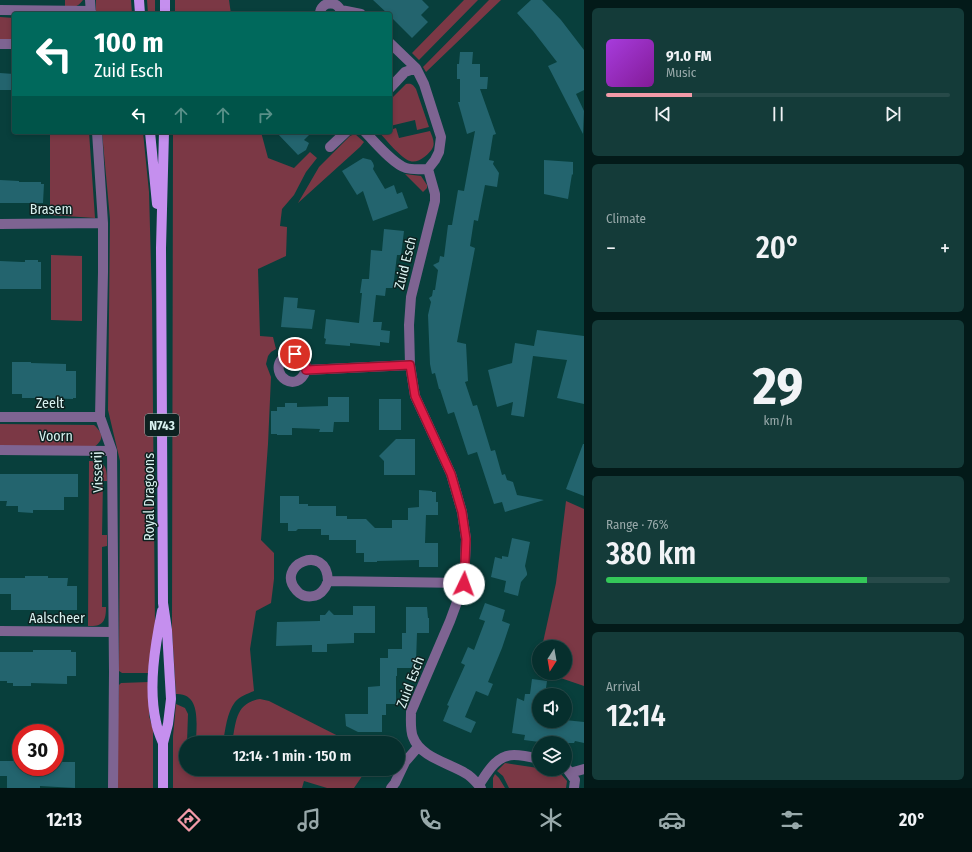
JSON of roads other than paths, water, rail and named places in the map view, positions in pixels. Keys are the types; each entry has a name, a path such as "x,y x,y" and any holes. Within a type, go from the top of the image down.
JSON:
{"main road":[{"path":"139,0 140,12"},
{"path":"165,0 165,12"},
{"name":"Royal Dragoons","path":"150,134 161,248"},
{"name":"Royal Dragoons","path":"163,788 163,743 168,724 171,699 167,630 163,603 161,248 164,134"},
{"name":"Royal Dragoons","path":"163,603 158,629 153,672 153,703 156,722 163,743"}],"street":[{"path":"0,10 91,12 90,0"},
{"path":"320,12 322,6 328,2 332,2 339,6 341,12"},
{"path":"0,44 12,44"},
{"path":"367,134 394,161 405,168 417,170 428,169 439,152 441,137 424,84 416,68 392,45"},
{"path":"392,86 405,72 416,68"},
{"name":"Visserij","path":"96,134 103,223 100,417 112,451 113,788"},
{"path":"330,147 344,134"},
{"name":"Zuid Esch","path":"418,747 412,736 411,712 450,621 464,584 466,539 462,512 451,474 415,396 410,365 409,325 411,297 435,201 435,194 428,169"},
{"name":"Brasem","path":"0,224 103,223"},
{"path":"306,370 410,365"},
{"name":"Zeelt","path":"0,417 100,417"},
{"name":"Voorn","path":"0,450 112,451"},
{"path":"328,581 464,584"},
{"name":"Aalscheer","path":"0,631 113,632"},
{"path":"391,788 405,762 418,747 431,756 466,774 480,786 493,765 505,756 513,754 532,757"},
{"path":"572,770 584,768"},
{"path":"572,776 575,780 574,788"}]}
